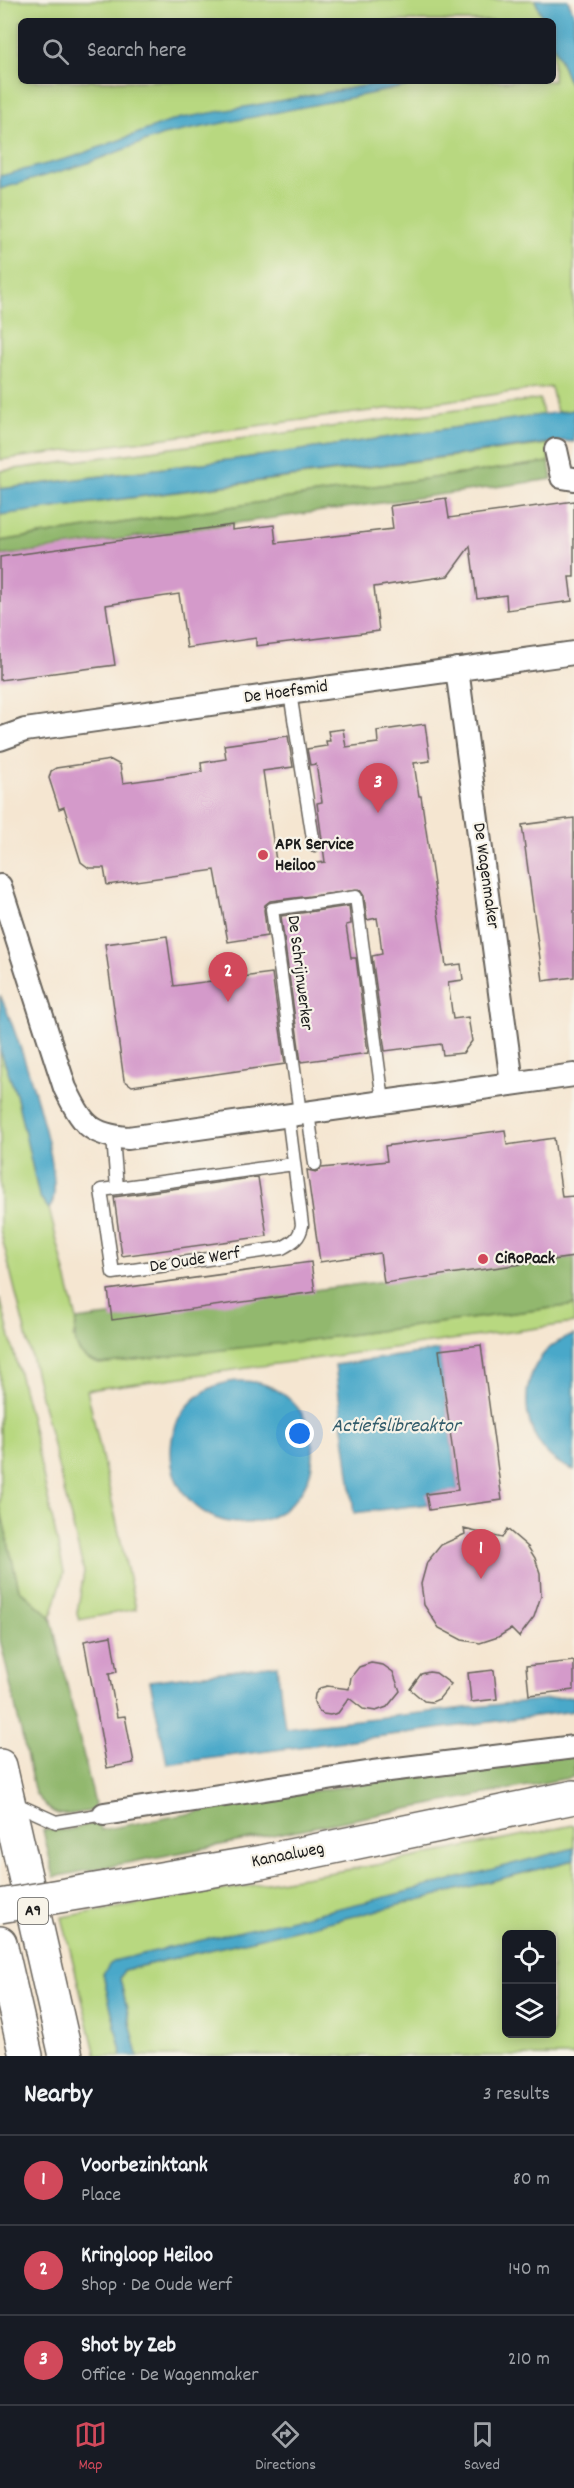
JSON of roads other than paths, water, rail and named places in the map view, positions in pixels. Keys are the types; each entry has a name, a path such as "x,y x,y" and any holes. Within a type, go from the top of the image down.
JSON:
{"main road":[{"name":"A9","path":"0,1766 66,2056"},
{"name":"Kanaalweg","path":"0,1906 261,1862 574,1797"},
{"name":"A9","path":"0,1943 26,2056"}],"street":[{"path":"556,450 562,477 574,479"},
{"name":"De Hoefsmid","path":"0,739 25,730 574,653"},
{"name":"De Wagenmaker","path":"457,669 512,1083"},
{"path":"0,886 65,1088 76,1110 92,1130 112,1137 128,1138 574,1075"},
{"path":"104,1814 373,1772 574,1747"}],"lane":[{"path":"290,693 314,845"},
{"name":"De Schrijnwerker","path":"299,1113 272,909 356,897 383,1101"},
{"path":"299,1113 315,1164"},
{"name":"De Oude Werf","path":"117,1188 101,1190 113,1273 282,1248 301,1234 302,1225 294,1164 299,1113"},
{"path":"112,1137 117,1188 294,1164"},
{"path":"8,1800 56,1822 104,1814"}],"water":[{"path":"535,0 568,0 574,14 574,95 556,50 556,18 543,18"},
{"path":"374,84 419,84 163,135 85,164 0,189 0,176 73,157 177,119"},
{"path":"574,410 574,442 563,441 0,515 0,489 267,455"},
{"path":"0,995 28,1070 47,1139 53,1170 54,1194 49,1209 39,1196 16,1094 0,1050"},
{"path":"574,1335 574,1470 554,1459 539,1443 530,1424 527,1402 529,1381 538,1361 553,1345"},
{"name":"Actiefslibreaktor","path":"439,1350 458,1490 427,1494 428,1504 354,1513 335,1365"},
{"path":"242,1381 269,1386 293,1401 308,1425 313,1452 308,1479 293,1503 269,1518 242,1523 215,1518 191,1503 176,1479 171,1452 176,1425 191,1401 215,1386"},
{"path":"277,1665 285,1728 574,1696 574,1711 167,1764 150,1681"},
{"path":"574,1848 574,1860 379,1910 124,1970 120,1979 138,2056 122,2056 103,1974 110,1964 117,1960 378,1899"}],"place":[{"name":"Shot by Zeb","path":"378,813"},
{"name":"APK Service Heiloo","path":"263,855"},
{"name":"Kringloop Heiloo","path":"228,1002"},
{"name":"CiRoPack","path":"483,1259"},
{"name":"Voorbezinktank","path":"481,1579"}]}
